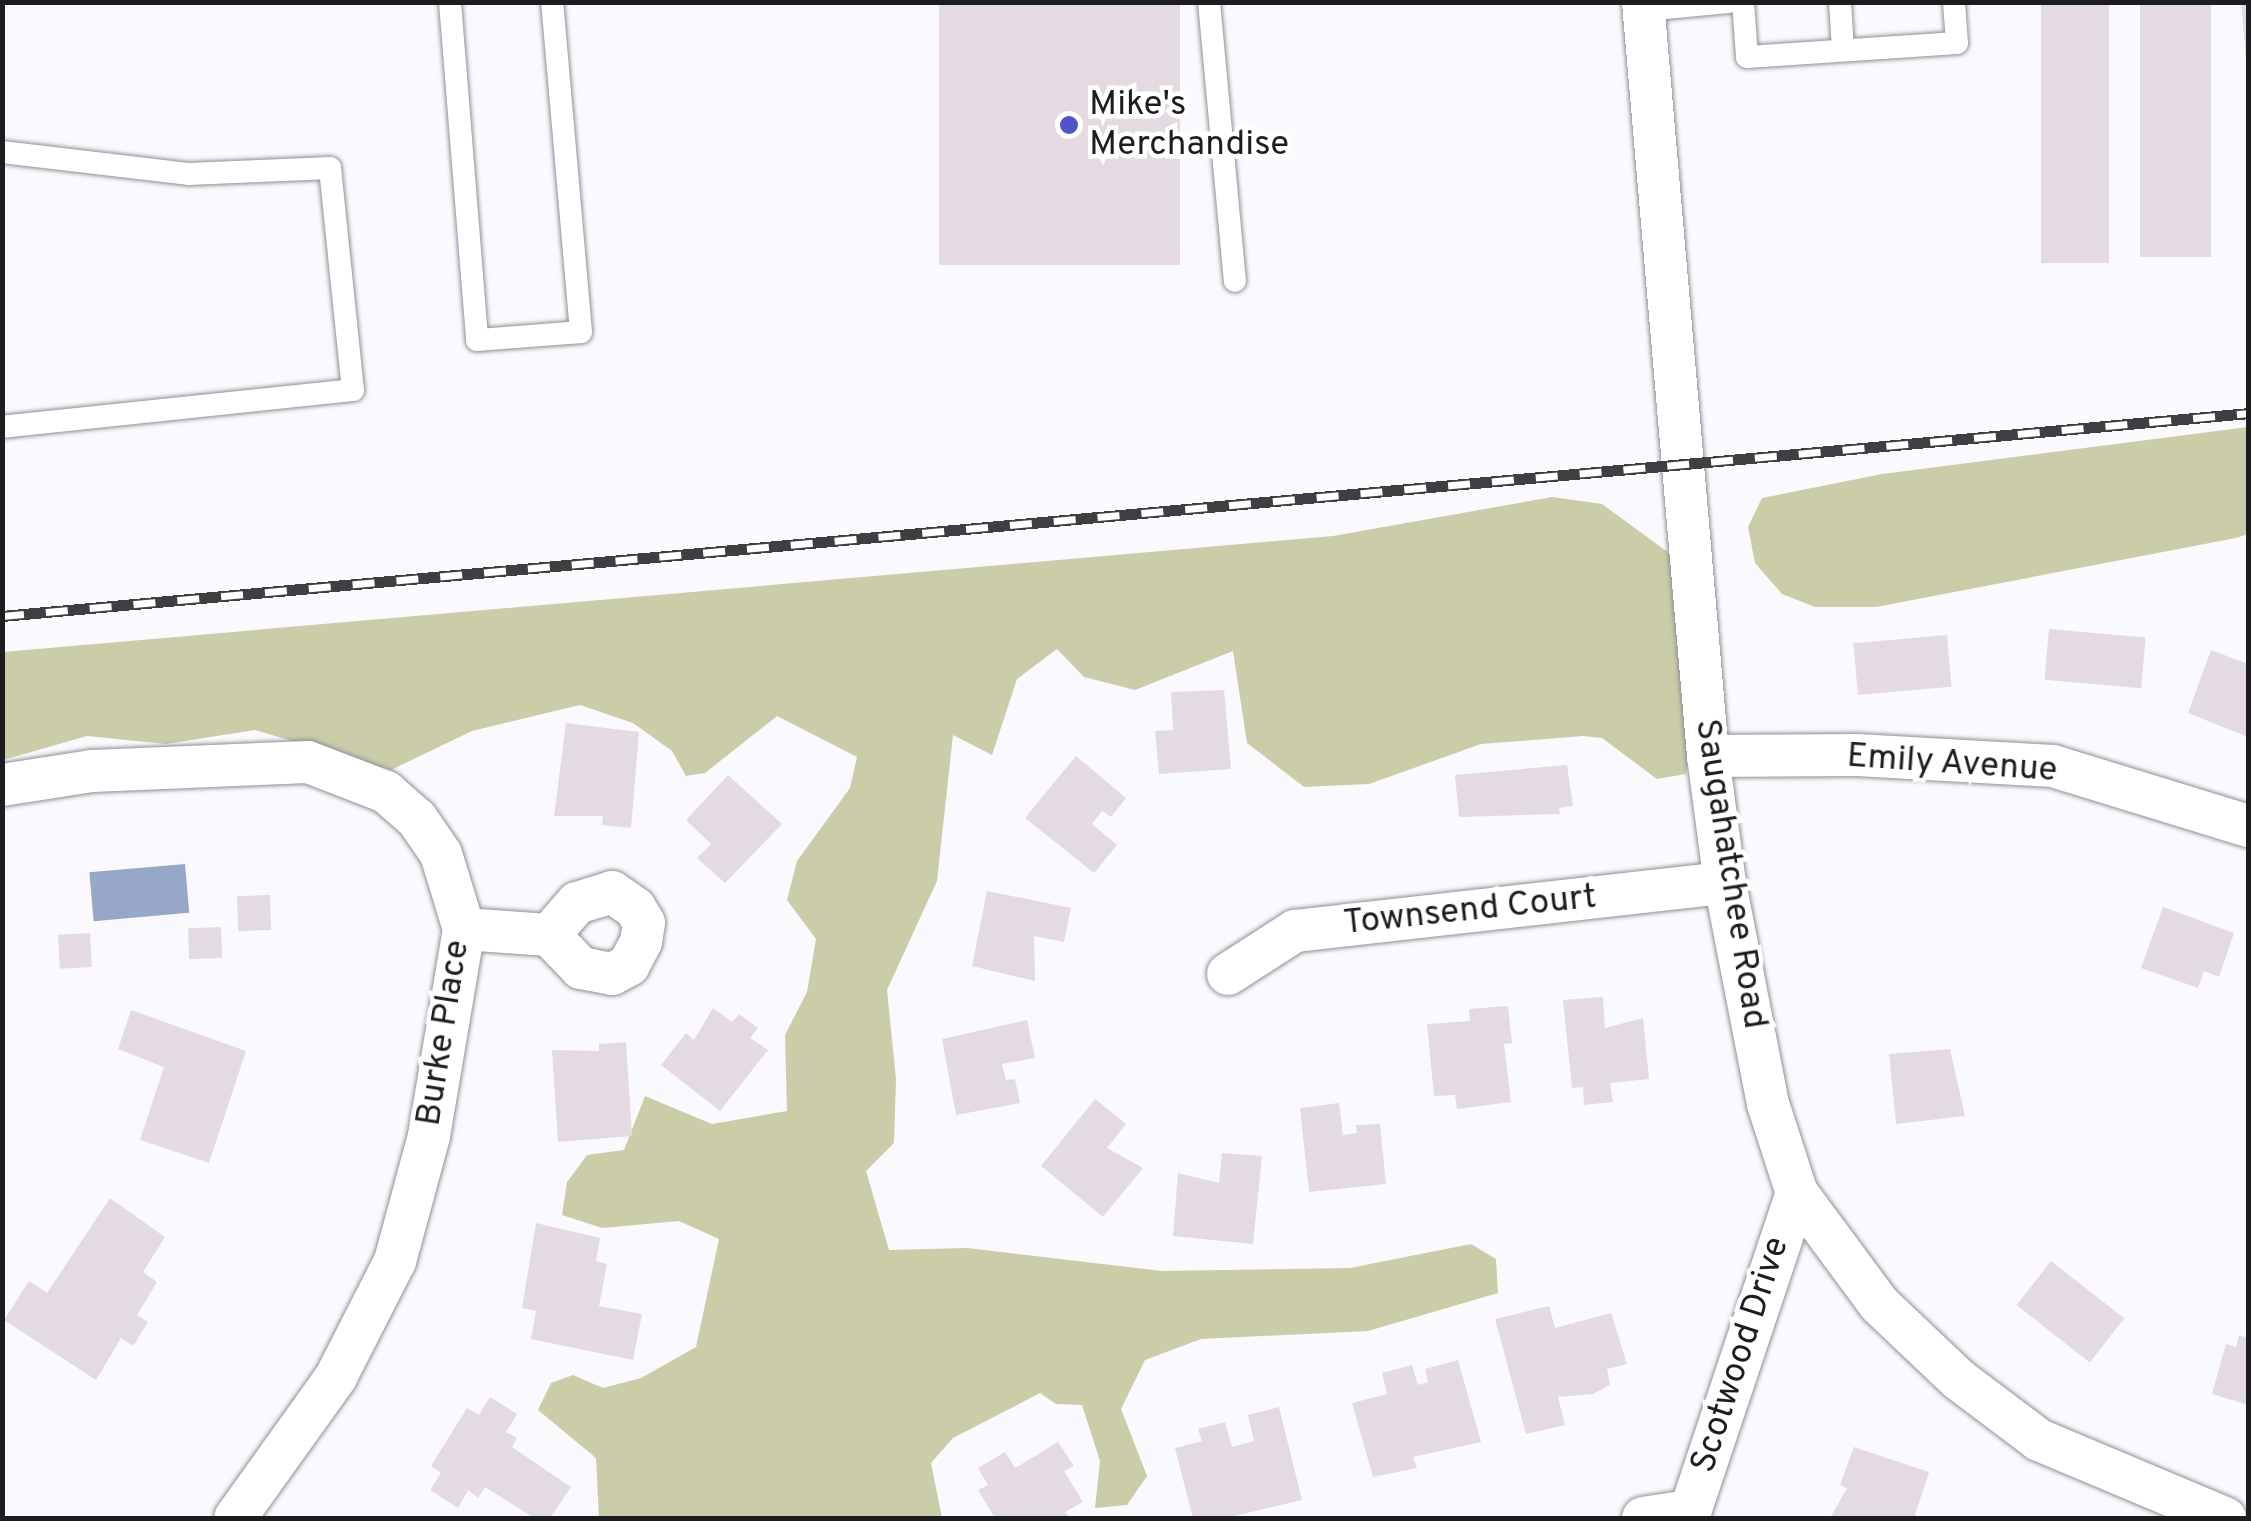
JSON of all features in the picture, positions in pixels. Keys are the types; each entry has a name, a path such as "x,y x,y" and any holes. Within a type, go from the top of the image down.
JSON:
{"street":[{"name":"Saugahatchee Road","path":"1644,6 1708,756 1725,883 1768,1104 1797,1193 1879,1304 1958,1379 2039,1440 2091,1467 2225,1518"},
{"name":"Emily Avenue","path":"1708,756 1856,755 2054,766 2248,826"},
{"name":"Burke Place","path":"2,785 92,771 308,762 349,773 417,819 441,854 464,929 429,1136 396,1262 336,1377 235,1518"},
{"name":"Townsend Court","path":"1228,974 1295,931 1725,883"},
{"path":"464,929 549,935"},
{"name":"Scotwood Drive","path":"1689,1515 1797,1193"},
{"path":"1644,1518 1689,1515"}],"lane":[{"path":"450,2 477,340 582,332 552,2"},
{"path":"1209,2 1235,281"},
{"path":"1644,6 1730,2"},
{"path":"1744,2 1747,56 1957,43 1954,2"},
{"path":"1840,2 1843,50"},
{"path":"2,152 188,174 330,168 353,390 2,428"}],"green space":[{"path":"2248,427 2248,534 2236,538 1876,607 1815,607 1782,594 1755,563 1748,527 1762,498 1882,474"},
{"path":"1552,497 1602,504 1669,553 1682,592 1692,733 1686,774 1657,779 1602,738 1583,736 1481,744 1369,784 1304,787 1247,743 1233,651 1135,690 1084,677 1057,649 1017,679 992,755 953,735 937,881 887,990 896,1079 894,1143 866,1171 889,1250 967,1248 1162,1271 1350,1268 1471,1244 1496,1259 1498,1293 1368,1331 1201,1339 1145,1360 1121,1409 1147,1476 1127,1505 1095,1508 1100,1461 1082,1405 1056,1404 1040,1393 953,1438 931,1463 942,1518 599,1518 596,1458 538,1410 551,1383 573,1375 603,1388 641,1378 696,1347 719,1239 679,1221 602,1228 562,1215 567,1182 587,1155 624,1150 645,1096 712,1124 787,1111 785,1035 807,992 816,939 787,900 797,861 850,788 857,757 777,716 705,773 686,776 672,751 633,723 580,705 472,731 391,770 255,730 166,744 87,736 3,760 3,652 1333,536"}],"water":[{"path":"185,864 189,913 94,921 89,872"}],"building":[{"name":"Mike's Merchandise","path":"939,2 1180,2 1180,265 939,265"},
{"path":"2041,2 2109,2 2109,263 2041,263"},
{"path":"2140,2 2211,2 2211,257 2140,257"},
{"path":"2241,2 2248,2 2248,59 2246,59"},
{"path":"2049,629 2146,637 2141,688 2045,680"},
{"path":"1947,635 1952,687 1858,695 1853,643"},
{"path":"2211,650 2248,664 2248,737 2188,713"},
{"path":"1224,690 1231,769 1159,774 1155,731 1173,730 1171,692"},
{"path":"566,723 639,732 631,828 602,825 603,816 554,816"},
{"path":"1076,756 1126,798 1111,817 1102,811 1092,824 1117,845 1094,873 1025,818"},
{"path":"1567,765 1573,806 1559,808 1560,814 1459,817 1455,775"},
{"path":"728,775 782,824 725,883 697,858 711,844 686,820"},
{"path":"987,891 1071,908 1064,942 1034,936 1035,981 972,966"},
{"path":"270,895 271,930 238,931 237,896"},
{"path":"2163,907 2234,933 2219,977 2204,971 2198,988 2141,968"},
{"path":"221,927 222,958 189,959 188,928"},
{"path":"90,933 92,967 60,969 58,935"},
{"path":"1603,997 1605,1028 1643,1018 1649,1079 1610,1083 1613,1102 1584,1105 1583,1087 1572,1088 1563,1000"},
{"path":"1508,1006 1512,1043 1504,1044 1511,1102 1457,1109 1455,1095 1434,1096 1427,1024 1470,1021 1469,1009"},
{"path":"713,1008 732,1022 739,1014 758,1028 750,1038 768,1050 720,1111 661,1065 686,1033 694,1040"},
{"path":"131,1010 246,1051 209,1163 140,1140 164,1067 118,1049"},
{"path":"1027,1020 1035,1058 1002,1064 1006,1080 1015,1079 1020,1103 956,1115 942,1039"},
{"path":"626,1042 632,1136 558,1142 552,1050 599,1051 599,1044"},
{"path":"1950,1049 1965,1116 1896,1124 1889,1054"},
{"path":"1095,1099 1126,1124 1107,1148 1143,1168 1103,1217 1041,1166"},
{"path":"1339,1103 1343,1135 1357,1133 1356,1125 1380,1124 1386,1184 1309,1192 1300,1108"},
{"path":"1222,1153 1262,1156 1253,1244 1173,1236 1178,1173 1219,1183"},
{"path":"110,1198 165,1237 143,1272 157,1282 137,1315 148,1322 133,1346 121,1338 96,1380 4,1320 29,1281 47,1293"},
{"path":"536,1223 600,1238 596,1261 607,1264 599,1306 642,1314 633,1360 531,1339 536,1311 522,1308"},
{"path":"2051,1261 2124,1318 2090,1362 2017,1305"},
{"path":"1549,1306 1555,1328 1611,1313 1627,1364 1607,1369 1610,1385 1593,1394 1558,1397 1565,1425 1526,1434 1495,1319"},
{"path":"2239,1335 2248,1338 2248,1405 2212,1394 2226,1344 2236,1347"},
{"path":"1458,1360 1481,1442 1413,1457 1417,1468 1373,1477 1352,1403 1387,1394 1382,1373 1412,1365 1418,1385 1428,1382 1425,1369"},
{"path":"490,1397 517,1414 506,1432 517,1438 512,1447 571,1487 550,1518 534,1518 485,1487 478,1498 468,1490 458,1508 430,1490 441,1473 431,1466 467,1408 479,1415"},
{"path":"1279,1407 1302,1500 1226,1518 1193,1518 1175,1448 1202,1441 1198,1429 1225,1422 1232,1447 1254,1441 1248,1415"},
{"path":"1058,1442 1074,1466 1064,1471 1083,1502 1065,1512 1070,1518 995,1518 978,1490 988,1485 978,1468 1005,1452 1015,1468"},
{"path":"1854,1447 1929,1472 1914,1518 1830,1518 1847,1488 1840,1485"}],"railway":[{"path":"2,616 2248,413"}],"place":[{"name":"Mike's Merchandise","path":"1069,125"}]}
